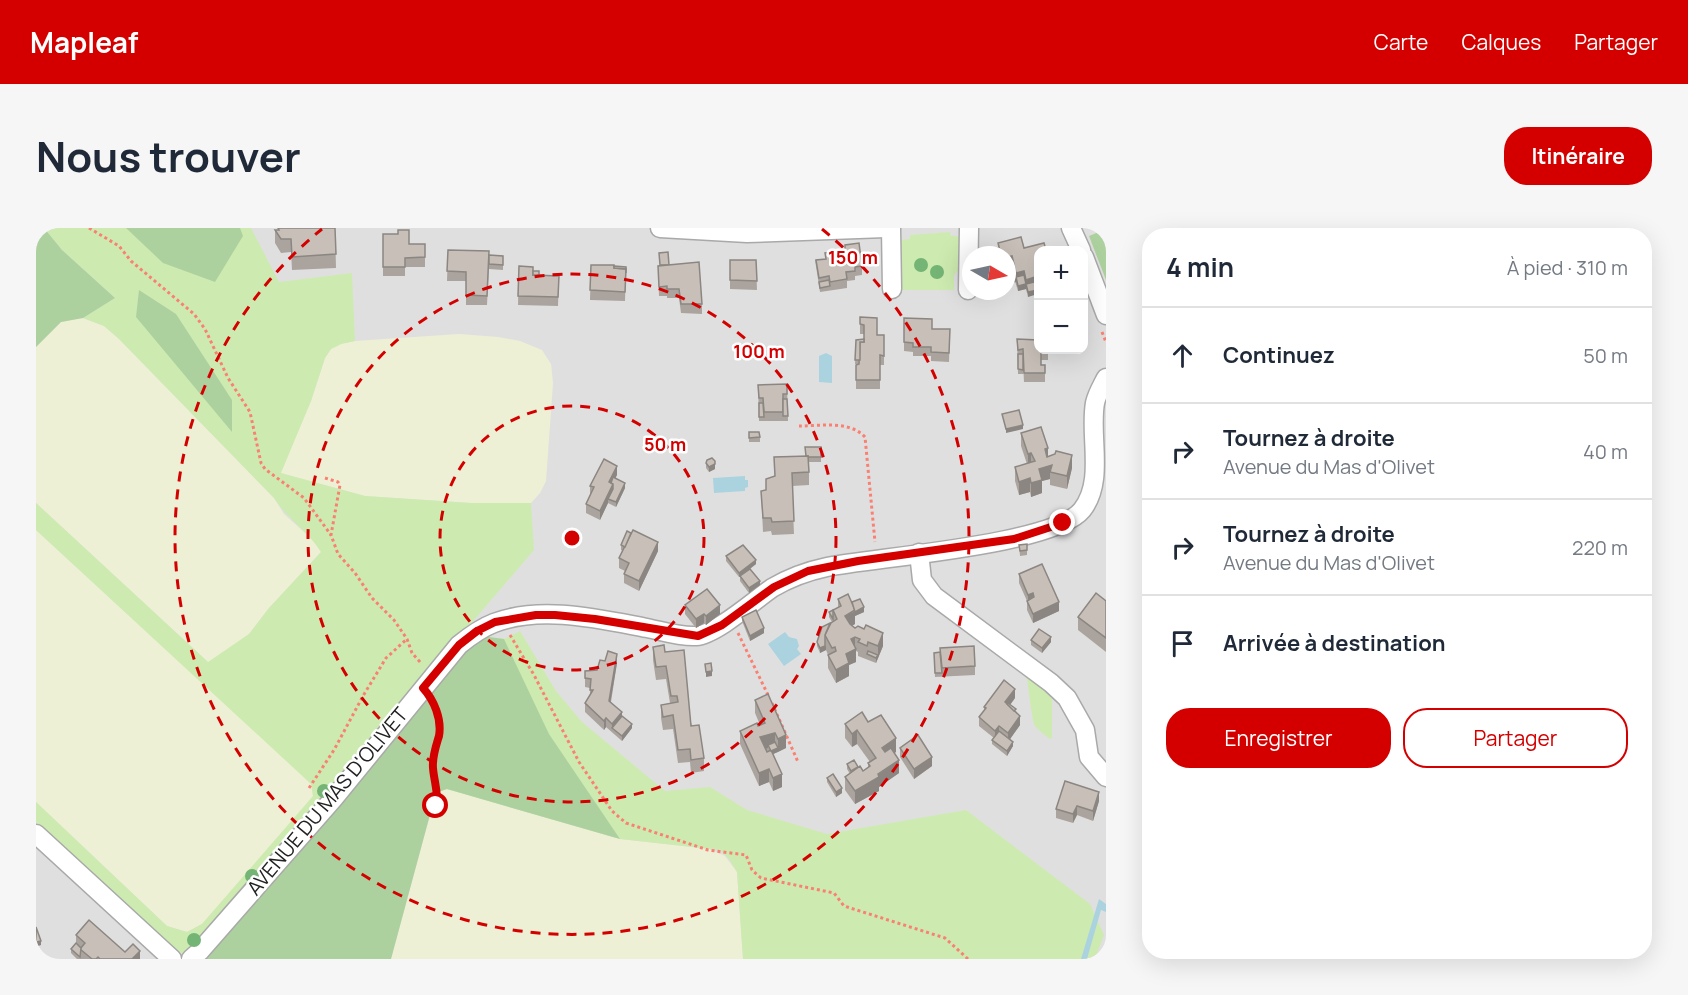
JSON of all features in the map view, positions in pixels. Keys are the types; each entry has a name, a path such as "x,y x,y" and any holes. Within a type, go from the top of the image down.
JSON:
{"street":[{"path":"660,228 747,233 886,228"},
{"path":"891,228 892,289"},
{"path":"969,228 969,246"},
{"path":"1071,228 1079,246"},
{"path":"1088,270 1106,315"},
{"name":"AVENUE DU MAS D'OLIVET","path":"191,959 334,798 435,672 459,645 477,631 502,621 536,615 585,618 698,636 722,625 774,587 808,571 1014,539 1063,523 1082,510 1088,498 1094,473 1095,402 1106,378"},
{"path":"919,553 921,574 928,590 1051,682 1072,704 1085,730 1089,758 1106,777"},
{"path":"36,834 172,959"}],"path":[{"path":"89,228 119,246 131,261 194,314 205,329 228,378 250,412 261,463 265,469 304,498 331,535 338,554 355,573 372,598 394,620 416,658 435,672"},
{"path":"799,426 849,427 858,430 865,437 873,519 874,559"},
{"path":"325,478 340,484 331,535"},
{"path":"731,618 779,716 798,762"},
{"path":"502,621 599,796 626,824 708,850 746,855 752,870 761,878 834,893 844,906 945,938 968,959"},
{"path":"309,788 334,750 386,658 406,639"},
{"path":"423,688 429,695 440,722 433,760 438,792 436,806"}],"shaded area":[{"path":"36,228 1106,228 1106,959 36,959"}],"green space":[{"path":"36,228 44,228 62,250 115,298 83,318 61,322 36,347"},
{"path":"44,228 251,228 279,282 352,273 355,341 331,349 325,358 311,401 281,473 365,496 471,503 531,503 534,550 191,951 176,954 36,822 36,802 167,926 187,932 202,924 313,796 311,784 36,530 36,503 208,662 249,634 269,608 321,552 274,498 119,339 104,326 83,318 115,298 62,250"},
{"path":"126,228 240,228 243,236 215,282 163,263"},
{"path":"1106,229 1106,280 1089,236"},
{"path":"950,232 951,236 960,236 960,269 954,275 954,290 901,290 901,240 910,239 910,235"},
{"path":"139,290 176,314 232,400 232,432 136,317"},
{"path":"83,318 104,326 119,339 274,498 284,514 314,541 321,552 269,608 249,634 209,663 36,503 36,347 61,322"},
{"path":"459,334 520,341 542,350 551,364 553,383 546,481 540,493 531,503 471,503 365,496 280,473 311,401 325,358 331,349 355,341"},
{"path":"36,530 312,784 313,797 202,924 187,932 167,926 36,802"},
{"path":"520,631 556,691 582,722 665,791 710,787 747,810 827,834 966,810 1090,904 1104,935 1095,959 743,959 737,872 720,850 620,839 447,789 438,792 434,800 482,636 504,639"},
{"path":"482,636 504,639 549,734 620,839 447,789 438,792 434,800 391,959 199,959 463,648"},
{"path":"1026,673 1052,696 1052,738 1050,739 1035,726"},
{"path":"447,789 620,839 709,849 725,856 737,872 743,959 391,959 434,800 438,792"}],"water":[{"path":"826,353 832,356 832,383 819,382 819,356"},
{"path":"745,476 745,480 748,480 748,487 745,491 714,493 713,478"},
{"path":"785,632 789,637 797,639 799,646 797,649 801,654 784,666 768,644"},
{"path":"1099,899 1106,904 1106,912 1101,910 1087,959 1081,959"}],"building":[{"path":"278,228 335,228 336,254 292,257 291,239 281,239 275,230 279,230"},
{"path":"398,230 409,230 409,244 425,244 425,257 405,258 405,267 383,267 383,234 398,234"},
{"path":"1021,237 1024,248 1044,243 1045,246 1034,246 1034,277 1026,280 1024,271 1016,273 1016,246 999,246 998,243"},
{"path":"859,243 862,266 855,267 855,271 846,272 847,279 830,282 829,276 819,278 816,260 826,259 825,253 845,250 845,245"},
{"path":"448,250 489,251 487,296 466,295 466,272 447,271"},
{"path":"668,252 669,265 660,265 659,253"},
{"path":"489,255 503,256 503,265 489,264"},
{"path":"730,260 756,260 757,281 730,280"},
{"path":"699,262 702,304 681,304 679,289 659,287 658,266"},
{"path":"591,265 614,265 614,268 626,269 625,292 590,290"},
{"path":"519,266 533,267 533,275 559,276 558,297 518,296"},
{"path":"614,266 626,267 626,269 614,268"},
{"path":"533,271 539,271 539,275 533,275"},
{"path":"1024,275 1026,284 1018,286 1016,277"},
{"path":"829,280 830,286 820,288 819,282"},
{"path":"1034,282 1034,291 1028,292 1026,284"},
{"path":"860,317 877,318 877,335 884,335 884,356 880,355 880,380 856,380 860,342 864,342 864,325 860,324"},
{"path":"904,318 932,319 932,329 950,329 949,353 931,352 931,347 913,347 913,343 904,342"},
{"path":"864,339 864,342 860,342 860,360 855,360 856,340"},
{"path":"1017,339 1034,340 1034,354 1041,354 1041,365 1045,365 1045,373 1024,373 1023,349 1018,350"},
{"path":"1018,354 1023,354 1023,370 1018,369"},
{"path":"787,384 787,394 783,394 783,412 764,412 763,398 759,398 758,385"},
{"path":"783,399 787,399 788,416 783,416"},
{"path":"759,403 763,403 764,417 759,417"},
{"path":"1019,410 1023,425 1006,429 1002,414"},
{"path":"1041,427 1048,448 1045,449 1047,457 1055,454 1056,451 1072,455 1067,476 1050,472 1052,465 1039,469 1042,480 1031,483 1030,478 1019,482 1015,467 1035,461 1031,453 1028,454 1021,433"},
{"path":"749,432 759,432 760,437 749,438"},
{"path":"805,447 821,447 821,457 806,456"},
{"path":"808,456 809,472 792,473 794,521 772,522 771,518 763,518 761,491 766,490 766,479 775,476 774,457"},
{"path":"712,458 715,464 709,467 707,460"},
{"path":"604,459 617,466 609,482 613,484 600,511 586,504 594,487 590,486"},
{"path":"613,477 625,483 616,502 608,499 613,489 611,483"},
{"path":"633,530 658,542 639,581 624,574 629,563 619,558"},
{"path":"627,531 631,533 625,547 621,545"},
{"path":"1027,544 1027,550 1020,551 1019,545"},
{"path":"743,545 756,560 739,573 726,556"},
{"path":"1042,564 1059,602 1033,614 1027,601 1034,597 1033,593 1028,595 1019,574"},
{"path":"750,569 760,581 749,588 740,576"},
{"path":"707,589 720,605 706,616 704,614 696,619 685,605"},
{"path":"1096,593 1106,601 1106,638 1078,617"},
{"path":"848,594 855,610 845,616 850,624 855,628 858,626 864,629 866,625 883,633 878,646 868,642 867,646 858,642 860,639 855,637 851,639 856,649 846,654 849,663 836,670 828,655 836,651 835,647 832,648 825,635 831,623 837,619 833,610 841,606 838,599"},
{"path":"860,599 864,607 855,612 852,602"},
{"path":"756,610 764,628 750,636 742,617"},
{"path":"830,623 825,635 825,646 820,648 817,642 822,627"},
{"path":"1039,629 1051,637 1042,648 1031,640"},
{"path":"664,645 665,652 684,650 691,726 699,725 704,758 691,760 690,749 678,750 673,715 663,717 661,705 678,702 677,696 671,696 666,666 656,667 653,647"},
{"path":"974,646 975,666 942,668 940,648"},
{"path":"608,651 617,654 609,701 622,712 612,724 606,718 604,721 585,703 593,690 590,690 591,679 585,678 585,671 597,670 600,660 605,661"},
{"path":"868,651 878,655 876,658 867,654"},
{"path":"940,652 942,673 935,673 934,653"},
{"path":"711,663 712,671 706,672 705,664"},
{"path":"1004,680 1015,689 1005,702 1020,716 1008,733 999,726 995,731 979,717"},
{"path":"768,694 786,735 778,739 775,733 760,737 767,752 771,750 782,774 773,778 769,769 759,773 740,731 757,723 758,726 765,723 755,700"},
{"path":"862,712 868,722 881,715 896,738 882,748 885,752 891,748 899,760 878,774 879,777 855,791 845,777 860,766 863,771 870,766 868,763 876,758 857,730 852,734 845,724"},
{"path":"622,716 632,724 622,736 612,728"},
{"path":"999,731 1013,742 1007,751 992,740"},
{"path":"918,735 932,757 914,769 900,748"},
{"path":"775,742 778,748 771,751 768,745"},
{"path":"854,760 858,767 851,771 847,764"},
{"path":"833,774 842,788 836,792 827,778"},
{"path":"1065,781 1099,792 1093,811 1077,806 1073,814 1056,809"},
{"path":"89,920 125,952 133,944 140,951 132,959 100,959 98,957 92,959 80,949 85,943 76,935"},
{"path":"36,927 41,941 36,942"},
{"path":"76,943 81,948 80,957 71,949"}],"route":[{"path":"436,806 438,792 433,760 440,722 435,707 423,688 459,645 477,631 495,622 536,615 555,615 595,619 686,636 698,636 722,625 774,587 808,571 858,561 1014,539 1063,523"}]}
